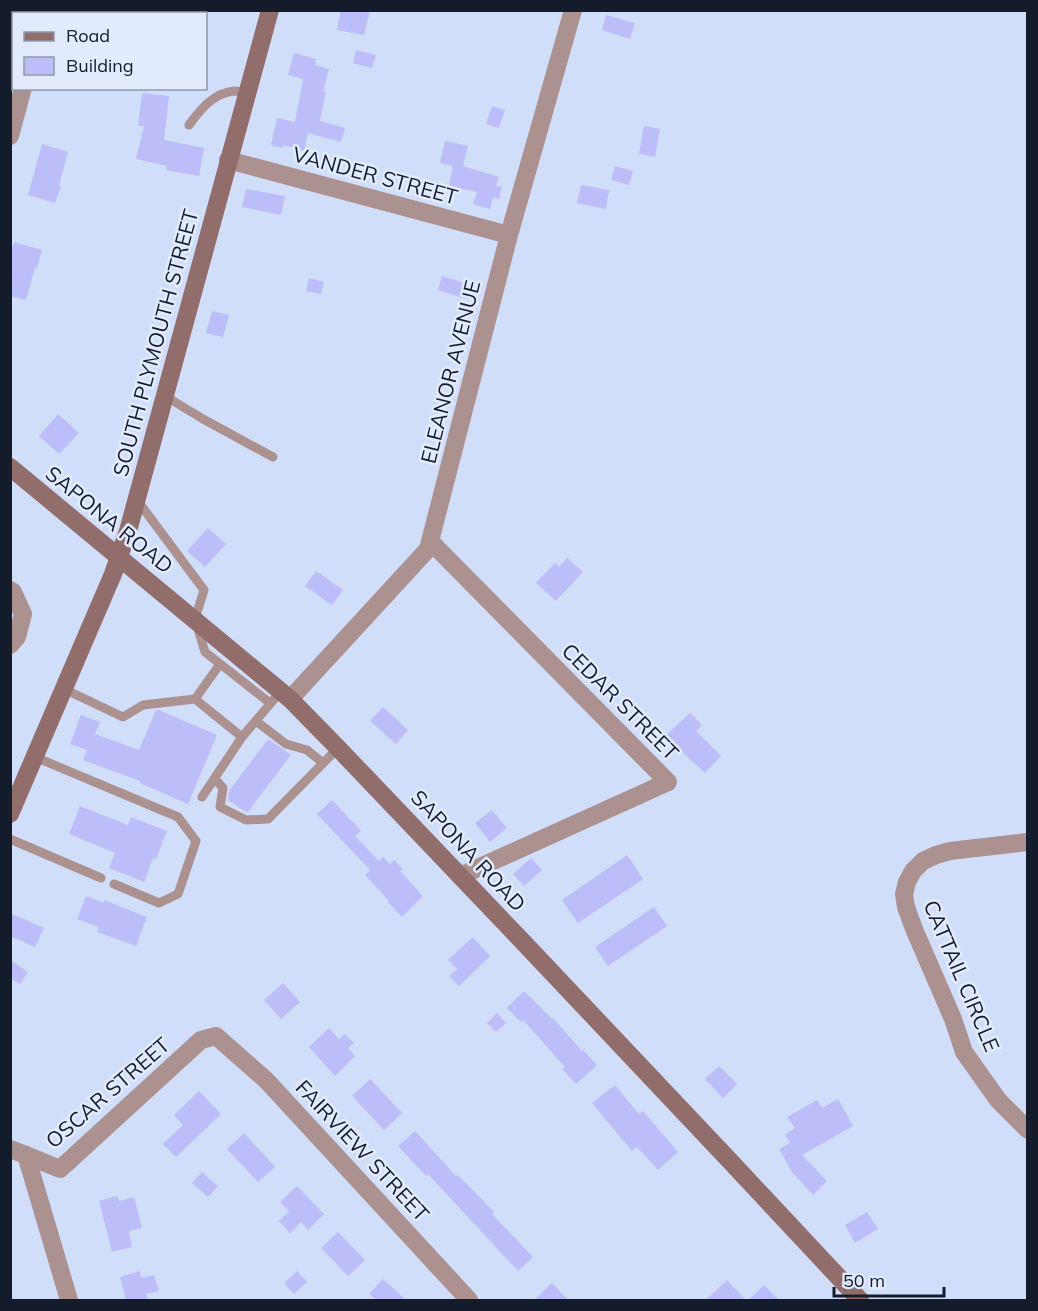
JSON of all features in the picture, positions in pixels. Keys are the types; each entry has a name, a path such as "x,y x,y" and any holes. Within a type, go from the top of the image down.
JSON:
{"street":[{"name":"SOUTH PLYMOUTH STREET","path":"10,814 128,531 270,10"},
{"name":"ELEANOR AVENUE","path":"280,698 428,549 509,236 573,10"},
{"path":"10,136 22,90"},
{"name":"VANDER STREET","path":"228,160 509,236"},
{"name":"SAPONA ROAD","path":"10,467 195,619 338,748 860,1300"},
{"name":"CEDAR STREET","path":"430,542 668,783 460,876"},
{"path":"10,590 23,614 17,637 10,645"},
{"name":"CATTAIL CIRCLE","path":"1028,842 950,851 936,855 923,861 913,871 904,894 914,929 953,1019 964,1052 998,1100 1028,1130"},
{"name":"OSCAR STREET","path":"18,1152 60,1169 201,1040 216,1036"},
{"name":"FAIRVIEW STREET","path":"216,1036 266,1080 469,1300"},
{"path":"18,1152 69,1300"}],"lane":[{"path":"189,125 199,110 220,95 233,91 248,93"},
{"path":"165,396 273,457"},
{"path":"137,500 204,590 195,619 205,652 220,664 280,698 242,737 202,797"},
{"path":"195,699 220,664"},
{"path":"64,689 123,717 143,705 195,699 242,737"},
{"path":"256,721 286,744 307,750 324,763"},
{"path":"215,779 223,788 220,807 246,820 268,819 338,748"},
{"path":"35,757 178,817 196,841 177,894 159,903 114,884"},
{"path":"10,838 101,878"}],"building":[{"path":"341,10 370,10 364,35 337,30"},
{"path":"606,15 635,23 630,39 602,30"},
{"path":"356,50 376,55 372,68 353,63"},
{"path":"294,53 316,59 315,65 329,69 323,91 326,92 320,121 345,128 341,142 308,133 304,150 271,145 277,118 295,122 303,79 288,75"},
{"path":"142,93 169,96 164,140 204,148 199,176 166,170 167,166 136,159 144,126 138,126"},
{"path":"492,106 505,110 499,128 486,124"},
{"path":"644,126 660,129 655,157 639,154"},
{"path":"445,141 468,146 463,166 499,177 496,186 502,187 499,199 493,197 490,209 473,204 477,192 449,186 453,166 440,163"},
{"path":"42,144 68,152 55,203 28,195"},
{"path":"615,166 633,171 629,185 611,180"},
{"path":"581,185 609,190 606,209 577,203"},
{"path":"246,189 285,196 281,215 242,207"},
{"path":"14,242 42,250 26,300 10,296 10,256"},
{"path":"442,276 471,285 467,299 438,290"},
{"path":"309,278 324,282 321,294 306,291"},
{"path":"212,311 229,315 223,337 206,333"},
{"path":"58,414 79,433 59,454 39,436"},
{"path":"208,528 226,544 205,567 187,551"},
{"path":"567,558 583,572 556,601 536,583 555,563 559,567"},
{"path":"316,571 343,590 332,605 305,586"},
{"path":"383,707 408,730 396,744 370,721"},
{"path":"156,710 217,735 188,804 140,783 140,781 83,760 87,750 70,744 81,715 100,722 95,734 139,750"},
{"path":"690,713 702,725 696,731 721,756 705,773 678,748 676,750 663,738"},
{"path":"268,739 291,755 247,813 228,800 229,791"},
{"path":"332,800 361,831 355,836 379,861 383,857 390,864 394,860 403,869 400,871 423,896 402,917 365,875 370,870 317,814"},
{"path":"80,806 128,825 131,817 167,831 144,882 109,868 115,853 69,834"},
{"path":"492,810 507,828 490,842 475,823"},
{"path":"627,855 643,879 578,923 562,900"},
{"path":"531,858 542,870 524,886 513,874"},
{"path":"86,896 104,903 104,900 147,917 136,946 97,932 99,927 77,919"},
{"path":"654,907 667,926 608,966 595,947"},
{"path":"10,913 44,928 35,947 10,936"},
{"path":"473,937 490,956 459,986 449,976 457,969 448,960"},
{"path":"10,960 28,972 20,984 10,978"},
{"path":"283,983 300,1002 281,1019 264,1000"},
{"path":"524,991 597,1065 576,1084 562,1069 565,1067 523,1020 521,1022 507,1008"},
{"path":"497,1013 506,1023 496,1032 487,1023"},
{"path":"329,1028 339,1039 345,1034 354,1043 348,1048 355,1056 335,1076 309,1047"},
{"path":"719,1066 737,1084 723,1098 705,1079"},
{"path":"370,1079 402,1113 384,1130 352,1096"},
{"path":"615,1085 639,1114 643,1111 678,1152 658,1170 637,1147 632,1151 592,1103"},
{"path":"199,1091 221,1114 176,1157 163,1144 183,1125 174,1115"},
{"path":"838,1099 853,1126 802,1155 827,1181 813,1195 792,1172 779,1149 790,1143 785,1134 795,1128 787,1117 817,1100 822,1108"},
{"path":"415,1131 456,1176 458,1175 494,1212 492,1214 533,1257 518,1271 428,1174 426,1176 398,1146"},
{"path":"244,1133 275,1167 258,1182 227,1149"},
{"path":"202,1172 218,1186 208,1197 192,1183"},
{"path":"297,1186 324,1214 308,1230 301,1222 290,1233 279,1221 289,1211 280,1202"},
{"path":"117,1196 119,1201 134,1197 142,1228 129,1231 132,1247 112,1252 99,1201"},
{"path":"867,1212 878,1229 855,1243 845,1225"},
{"path":"338,1232 365,1260 348,1276 321,1248"},
{"path":"140,1271 141,1278 154,1275 159,1291 146,1294 148,1300 126,1300 120,1277"},
{"path":"297,1271 307,1282 294,1294 284,1283"},
{"path":"383,1279 406,1300 377,1300 369,1294"},
{"path":"727,1280 746,1300 706,1300"},
{"path":"552,1283 568,1300 534,1300"},
{"path":"764,1285 779,1300 748,1300"}]}
